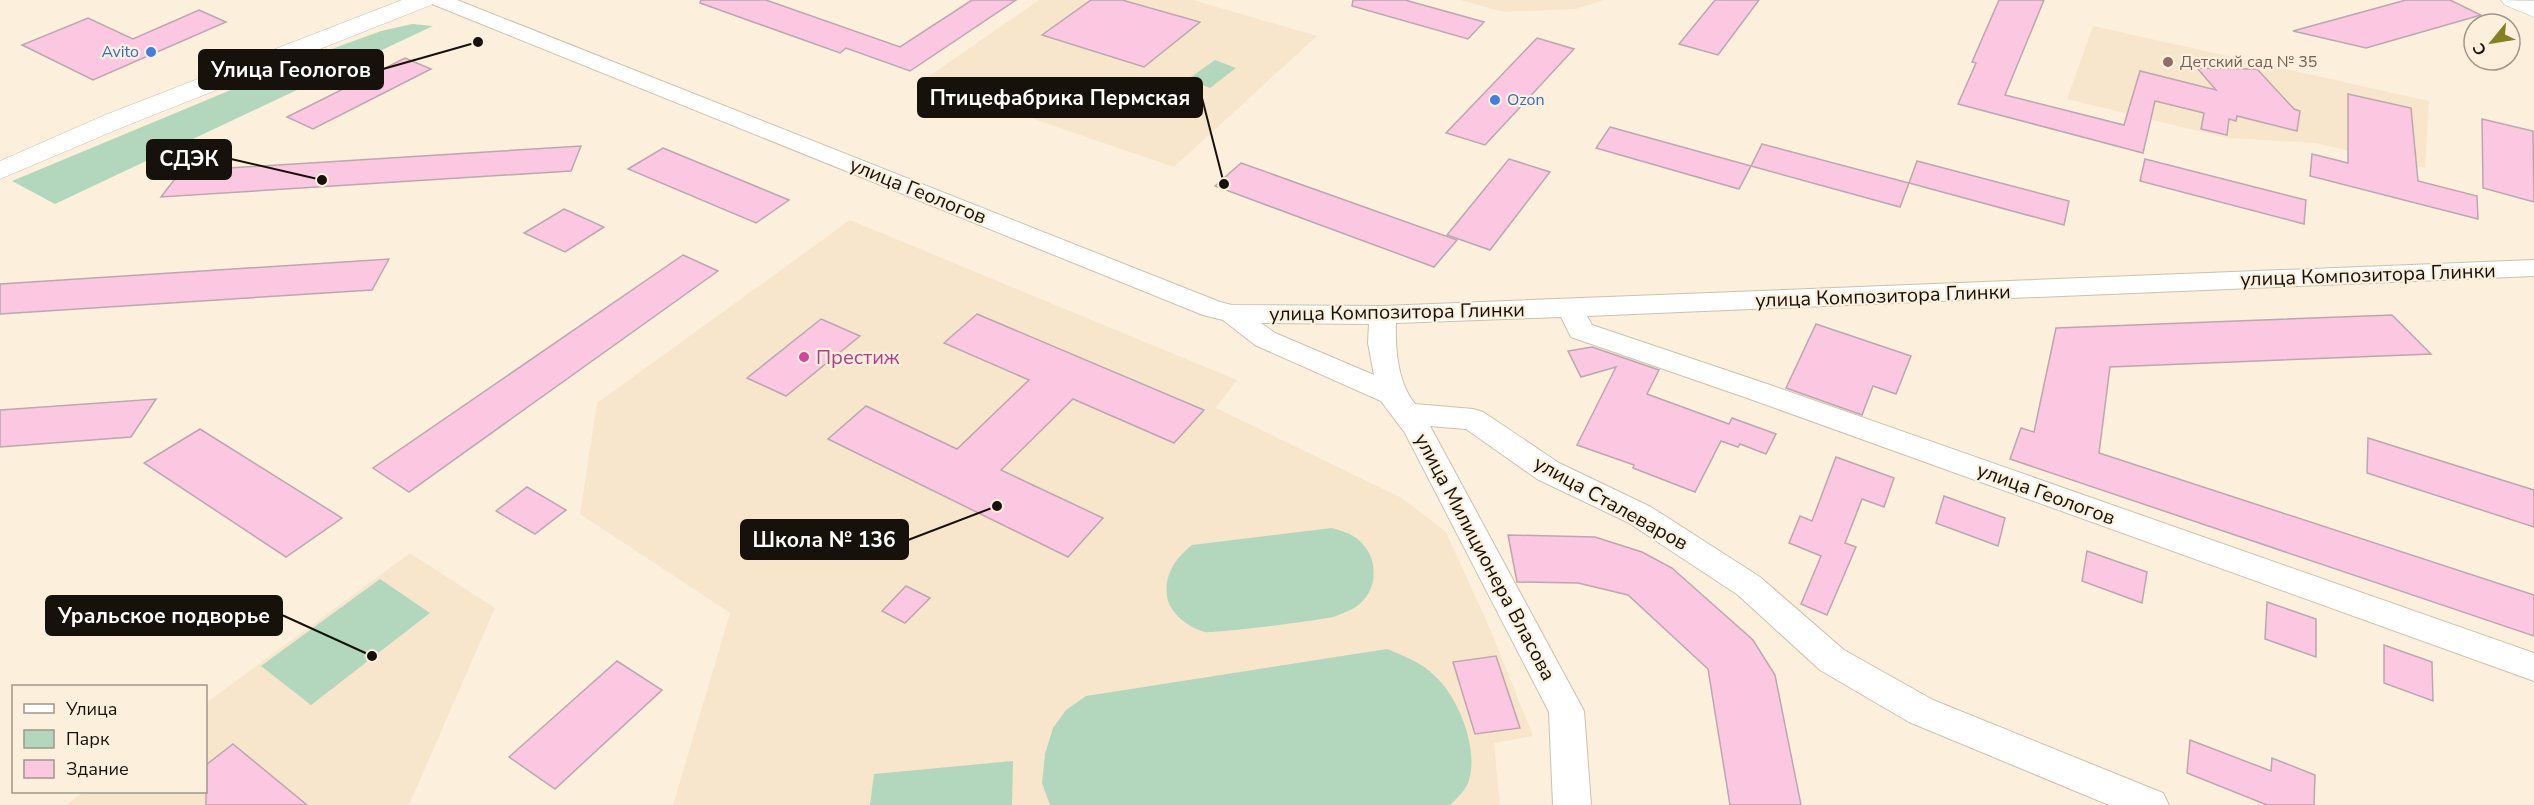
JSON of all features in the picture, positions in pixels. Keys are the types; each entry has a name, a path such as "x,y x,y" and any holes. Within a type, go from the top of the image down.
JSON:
{"main road":[{"path":"0,171 114,121 423,0"},
{"path":"2513,0 2534,10"}],"street":[{"name":"улица Геологов","path":"439,0 1232,315 1265,339 1400,404"},
{"name":"улица Композитора Глинки","path":"1232,315 1383,315 2534,268"},
{"name":"улица Геологов","path":"1570,308 1581,331 1760,392 2534,667"},
{"name":"улица Милиционера Власова","path":"1383,315 1382,343 1400,404 1566,711 1572,805"},
{"name":"улица Сталеваров","path":"1400,404 1473,419 1548,471 1640,514 1749,586 1832,660 1921,711 2150,805"}],"shaded area":[{"path":"1039,0 1193,0 1317,36 1174,167 922,81"},
{"path":"1460,0 1604,0 1576,9 1504,12"},
{"name":"Детский сад № 35","path":"2093,26 2429,101 2425,168 2315,143 2227,138 2067,99"},
{"path":"850,220 1237,380 1216,408 1402,498 1446,532 1491,631 1533,736 1494,743 1500,805 673,805 730,613 580,514 597,403"},
{"path":"410,553 495,608 409,805 66,805 83,793 207,793 207,702"}],"green space":[{"path":"412,24 433,26 55,204 12,181 315,55 381,31"},
{"path":"1215,60 1236,68 1210,88 1188,79"},
{"path":"1332,528 1351,535 1362,543 1368,552 1374,572 1373,582 1363,601 1346,612 1309,621 1205,632 1181,619 1169,602 1167,581 1169,574 1176,561 1192,545"},
{"path":"380,579 430,613 311,705 261,666"},
{"path":"1387,649 1430,671 1444,686 1459,711 1469,741 1471,770 1467,786 1450,805 1050,805 1042,783 1045,754 1053,728 1066,710 1086,696"},
{"path":"1013,761 1012,805 870,805 874,774"}],"building":[{"path":"701,0 766,0 900,47 972,0 1016,0 910,71 846,48 840,53 700,3"},
{"path":"1091,0 1122,0 1200,22 1144,67 1042,35"},
{"path":"1353,0 1405,0 1484,22 1468,39 1352,6"},
{"path":"1715,0 1759,0 1718,55 1679,44"},
{"path":"1999,0 2044,0 2005,95 2124,125 2140,71 2216,90 2197,68 2257,69 2294,109 2300,111 2297,131 2237,116 2236,121 2229,119 2227,135 2201,129 2204,113 2155,101 2143,153 1958,104 1976,63 1972,62"},
{"path":"2406,0 2450,0 2475,12 2462,12 2462,20 2366,48 2293,31"},
{"path":"199,10 226,22 93,80 22,45 88,18 133,39"},
{"path":"1537,38 1574,49 1485,145 1446,133"},
{"path":"405,58 431,69 313,129 287,117"},
{"path":"2348,94 2411,108 2418,181 2477,196 2478,219 2310,176 2312,154 2348,163"},
{"path":"2482,119 2533,131 2534,202 2483,188"},
{"path":"1610,127 1751,166 1739,189 1596,148"},
{"path":"1762,144 1909,183 1900,207 1751,166"},
{"path":"581,146 571,171 161,197 181,171"},
{"path":"663,148 789,200 756,223 628,169"},
{"path":"1509,159 1550,172 1490,250 1447,235"},
{"path":"2145,159 2306,200 2304,224 2140,181"},
{"path":"1917,161 2069,201 2064,225 1909,183"},
{"path":"1241,163 1457,240 1434,267 1215,186"},
{"path":"564,209 604,227 565,252 524,233"},
{"path":"683,255 718,271 409,492 373,468"},
{"path":"389,259 372,290 0,314 0,284"},
{"path":"977,314 1204,410 1174,443 1073,399 1001,470 1103,518 1068,557 828,439 866,406 957,449 1029,380 944,343"},
{"path":"2392,315 2431,354 2110,367 2099,453 2534,595 2534,636 2010,459 2021,428 2034,432 2056,328"},
{"name":"Престиж","path":"821,319 860,336 786,396 747,378"},
{"path":"1816,324 1911,356 1896,394 1873,386 1862,415 1786,388"},
{"path":"1592,347 1659,370 1647,394 1729,424 1732,418 1776,434 1766,454 1740,444 1738,447 1721,441 1695,492 1633,468 1634,465 1577,445 1616,367 1581,377 1568,351"},
{"path":"156,399 131,437 0,447 0,410"},
{"path":"200,429 342,518 286,557 144,463"},
{"path":"2368,438 2534,490 2534,527 2367,473"},
{"path":"1836,457 1894,478 1884,507 1862,499 1845,543 1856,547 1827,615 1801,604 1821,556 1789,543 1800,516 1812,521"},
{"path":"527,487 566,510 535,534 496,511"},
{"path":"1944,496 2005,518 1998,546 1936,523"},
{"path":"1508,535 1595,537 1642,552 1672,568 1753,640 1775,675 1801,805 1730,805 1708,669 1628,595 1578,583 1517,582"},
{"path":"2087,551 2147,572 2142,603 2082,581"},
{"path":"906,586 930,598 905,623 882,611"},
{"path":"2267,602 2316,619 2316,657 2265,639"},
{"path":"2384,645 2432,662 2433,701 2384,683"},
{"path":"1496,656 1520,728 1475,734 1453,662"},
{"path":"617,661 662,690 555,789 509,757"},
{"path":"2190,740 2271,771 2272,758 2315,775 2314,805 2267,805 2187,773"},
{"path":"233,744 307,805 206,805 207,764"}],"place":[{"name":"Улица Геологов","path":"478,42"},
{"name":"Avito","path":"151,52"},
{"name":"Детский сад № 35","path":"2168,62"},
{"name":"Ozon","path":"1495,100"},
{"name":"СДЭК","path":"322,180"},
{"name":"Птицефабрика Пермская","path":"1224,184"},
{"name":"Престиж","path":"804,357"},
{"name":"Школа № 136","path":"997,506"},
{"name":"Уральское подворье","path":"372,656"}]}
